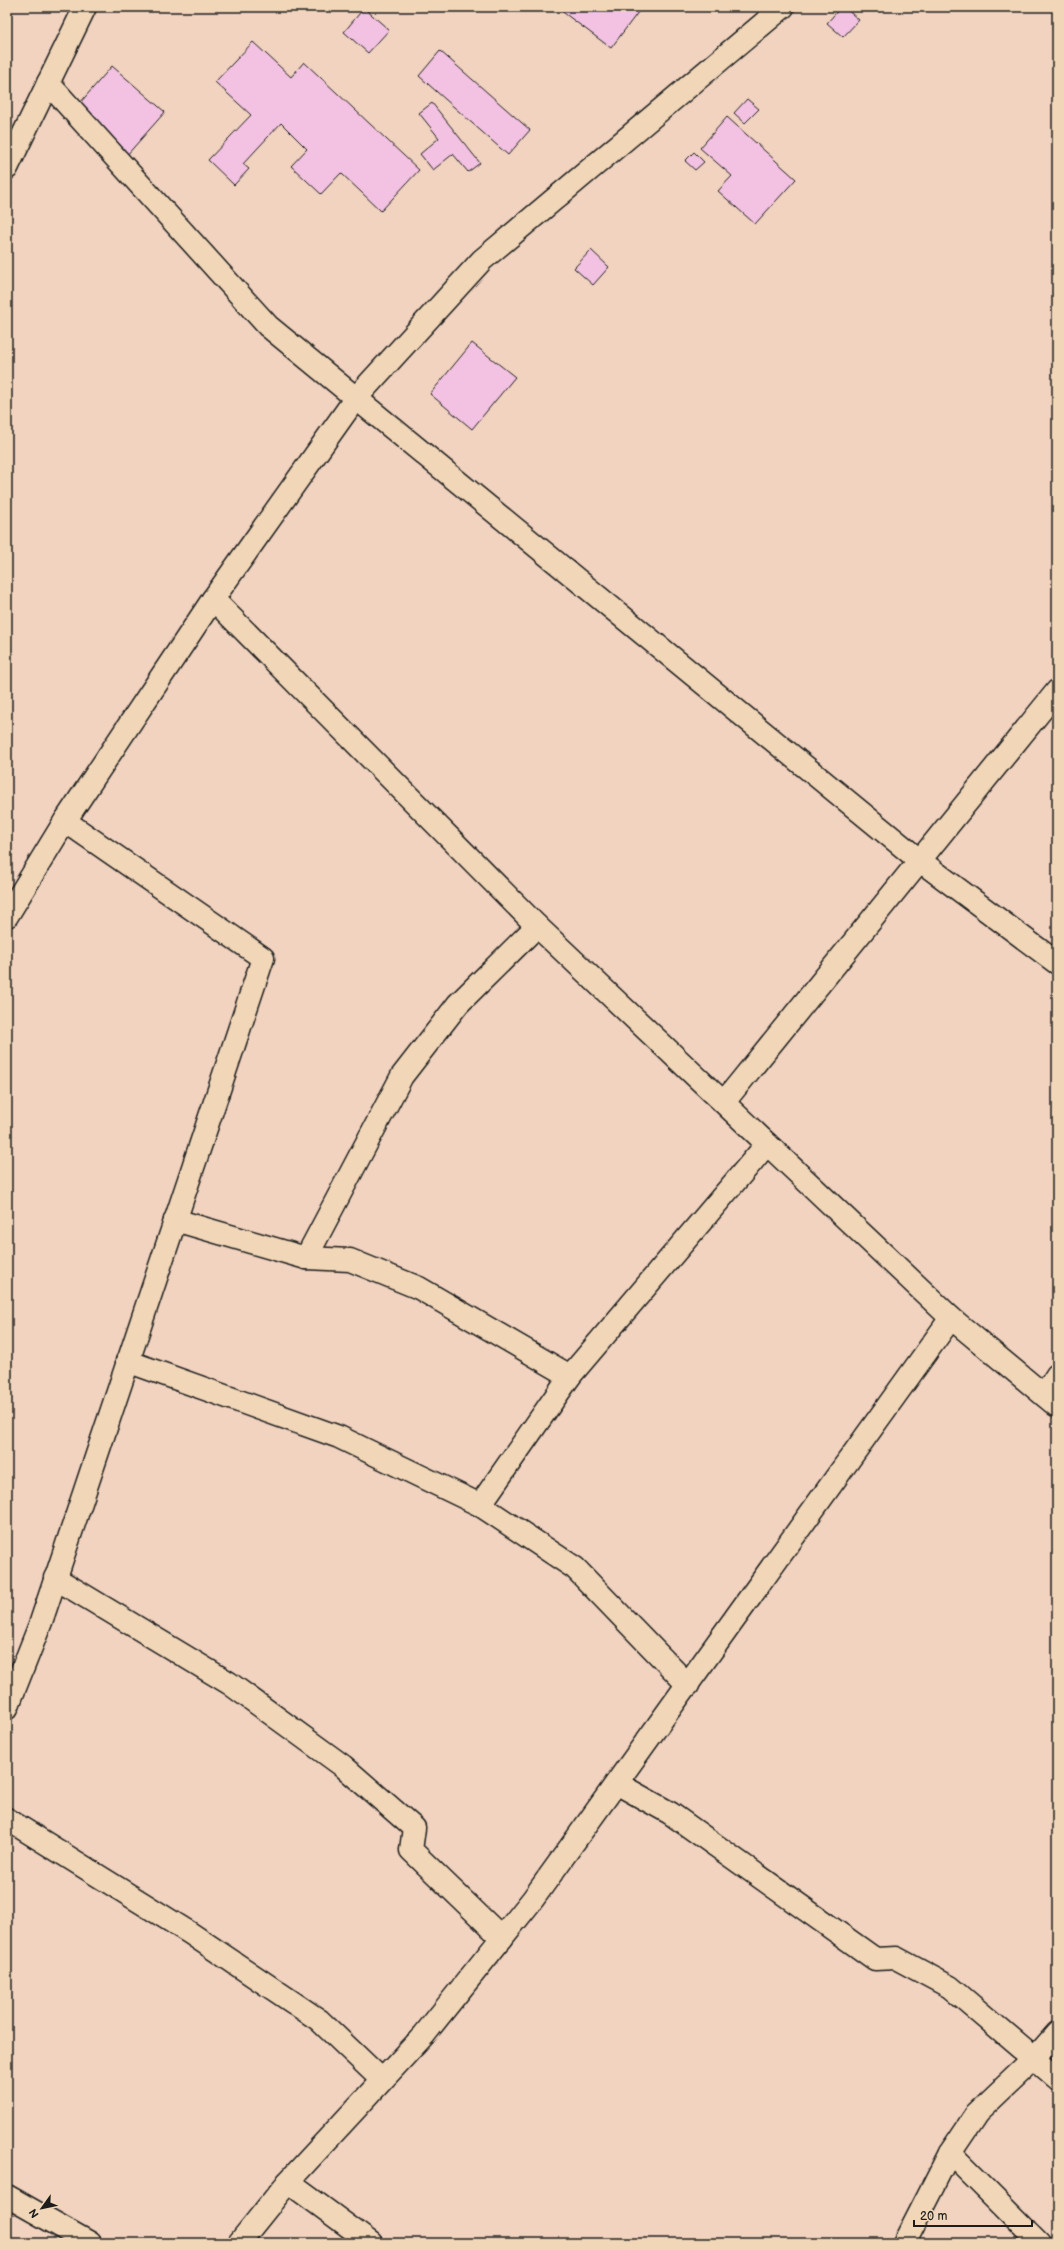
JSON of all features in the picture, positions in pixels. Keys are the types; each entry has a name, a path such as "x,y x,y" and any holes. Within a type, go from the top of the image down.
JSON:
{"street":[{"path":"7,168 84,7"},
{"path":"7,916 65,821 213,599 355,399 482,260 783,7"},
{"path":"48,83 268,326 355,399 919,860 1057,963"},
{"path":"213,599 537,926 951,1318 1050,1400 1057,1375"},
{"path":"724,1102 1057,691"},
{"path":"7,1708 41,1622 263,958 65,821"},
{"path":"306,1258 402,1076 458,1004 537,926"},
{"path":"480,1505 570,1376 766,1144"},
{"path":"175,1220 306,1258 350,1260 419,1288 570,1376"},
{"path":"239,2243 288,2182 424,2035 533,1899 618,1784 951,1318"},
{"path":"127,1361 339,1437 480,1505 576,1568 688,1685"},
{"path":"55,1578 229,1683 343,1766 414,1828 411,1850 502,1938"},
{"path":"618,1784 670,1813 875,1959 896,1958 950,1987 1057,2078"},
{"path":"7,1819 190,1933 319,2020 382,2080"},
{"path":"904,2243 950,2153 978,2113 1035,2058 1057,2033"},
{"path":"950,2153 1040,2243"},
{"path":"288,2182 371,2243"},
{"path":"7,2196 90,2243"}],"building":[{"path":"556,7 642,7 611,48"},
{"path":"841,7 844,7 859,20 843,37 827,23"},
{"path":"364,8 389,30 368,53 344,32"},
{"path":"253,42 291,77 304,62 419,170 381,211 341,173 321,194 291,166 307,149 281,123 243,164 249,169 234,185 208,160 251,115 215,82"},
{"path":"440,51 530,130 508,155 419,76"},
{"path":"112,66 165,112 126,156 73,111"},
{"path":"747,99 759,109 745,123 734,113"},
{"path":"432,103 480,163 468,172 453,154 433,170 420,154 439,138 419,113"},
{"path":"727,117 796,179 755,224 718,191 732,176 700,148"},
{"path":"694,152 704,162 695,170 685,161"},
{"path":"591,250 609,267 593,285 574,268"},
{"path":"472,343 515,377 472,429 430,394"}]}
